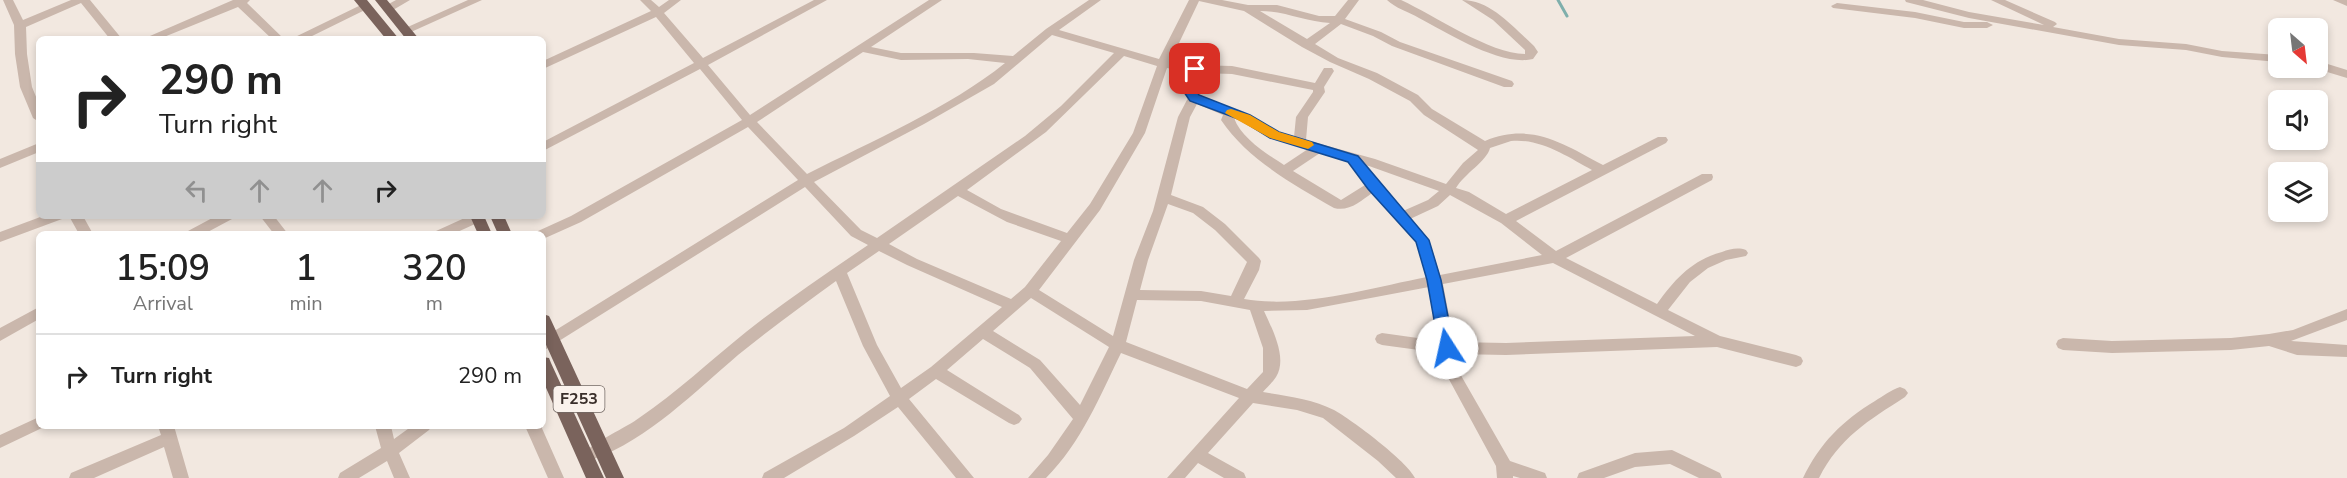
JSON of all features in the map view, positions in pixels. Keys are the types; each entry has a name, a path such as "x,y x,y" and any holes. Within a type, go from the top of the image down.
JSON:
{"main road":[{"path":"363,3 390,36"},
{"path":"385,4 410,34"},
{"name":"F253","path":"547,342 594,453 595,478"},
{"name":"F253","path":"546,368 594,453 615,478"}],"street":[{"path":"8,0 20,25 26,87 36,111"},
{"path":"20,25 82,0 113,36"},
{"path":"385,4 405,0"},
{"path":"410,34 477,0"},
{"path":"645,0 658,12 748,121 856,233 912,262 1012,305"},
{"path":"546,64 658,12 676,0"},
{"path":"546,145 822,0"},
{"path":"546,233 585,214 748,121 937,0"},
{"path":"547,342 805,181 963,98 990,81 1050,31 1096,0"},
{"path":"770,478 849,432 899,398 936,371 1030,291 1095,207 1139,133 1163,64 1194,0"},
{"path":"1204,0 1247,8 1277,8 1319,19 1339,20 1377,34 1396,44 1508,84"},
{"path":"1306,45 1339,20 1354,0"},
{"path":"1392,0 1494,51 1521,58 1529,57 1532,52 1530,48 1497,18 1467,0"},
{"path":"1910,0 1961,14 2119,42 2186,47 2222,54 2268,58"},
{"path":"1996,0 2066,32"},
{"path":"2338,0 2347,3"},
{"path":"156,36 241,1 275,36"},
{"path":"302,36 363,3"},
{"path":"1837,6 1915,15 1964,25 2024,25"},
{"path":"1247,8 1279,25 1306,45 1414,98 1428,112 1484,146 1516,136 1557,147 1602,170"},
{"path":"1050,31 1163,64 1195,69 1232,70 1318,87"},
{"path":"1306,45 1328,71 1358,71"},
{"path":"862,48 886,55 937,58 970,56 1015,60"},
{"path":"594,453 638,428 752,335 839,270 1030,138 1122,52"},
{"path":"2328,68 2347,74"},
{"path":"1195,69 1190,92 1194,98 1245,118 1275,135 1353,159 1371,162 1449,189 1478,202 1506,220 1555,258 1717,341 1796,361"},
{"path":"1300,143 1302,117 1315,100 1319,92 1318,87 1328,71"},
{"path":"26,87 36,83"},
{"path":"1036,478 1054,460 1073,434 1080,416 1118,345 1141,260 1164,197 1184,117 1194,98"},
{"path":"1230,113 1227,120 1244,141 1284,171 1344,206 1373,186"},
{"path":"1506,220 1662,140"},
{"path":"1402,217 1426,207 1449,189 1455,179 1484,152 1484,146"},
{"path":"1284,171 1319,148"},
{"path":"0,164 36,149"},
{"path":"1353,159 1373,186 1422,240 1434,280 1452,372 1505,472 1539,478"},
{"path":"1132,295 1201,296 1255,306 1307,305 1336,302 1434,280 1555,258 1707,177"},
{"path":"956,189 970,199 1021,222 1071,239"},
{"path":"1164,197 1198,210 1220,227 1254,261 1252,270 1235,302"},
{"path":"0,237 49,219"},
{"path":"199,231 221,219"},
{"path":"269,219 279,231"},
{"path":"448,219 454,228"},
{"path":"448,231 472,219"},
{"path":"1660,311 1689,273 1705,262 1724,255 1741,253"},
{"path":"839,270 870,346 899,398 966,478"},
{"path":"1030,291 1118,345 1249,395 1297,404 1328,414 1384,456 1402,476"},
{"path":"1175,478 1249,395 1270,375 1273,363 1272,350 1255,306"},
{"path":"0,335 36,314"},
{"path":"2063,344 2112,347 2269,340 2295,335 2347,314"},
{"path":"982,331 1035,364 1080,416"},
{"path":"1382,339 1447,348 1717,341"},
{"path":"2269,340 2297,349 2347,351"},
{"path":"936,371 958,387 1014,419"},
{"path":"1811,478 1822,456 1836,437 1851,424 1900,393"},
{"path":"0,442 36,424"},
{"path":"384,429 390,451 402,478"},
{"path":"346,478 390,451 420,429"},
{"path":"534,429 556,478"},
{"path":"77,478 167,433 181,478"},
{"path":"1196,454 1238,478"},
{"path":"1585,478 1635,460 1672,457 1714,478"}],"waterway":[{"path":"1558,0 1567,16"}],"slow traffic":[{"path":"1231,113 1275,135 1308,145"}],"route":[{"path":"1195,69 1190,92 1194,98 1245,118 1275,135 1353,159 1373,186 1422,240 1434,280 1447,348"}]}
